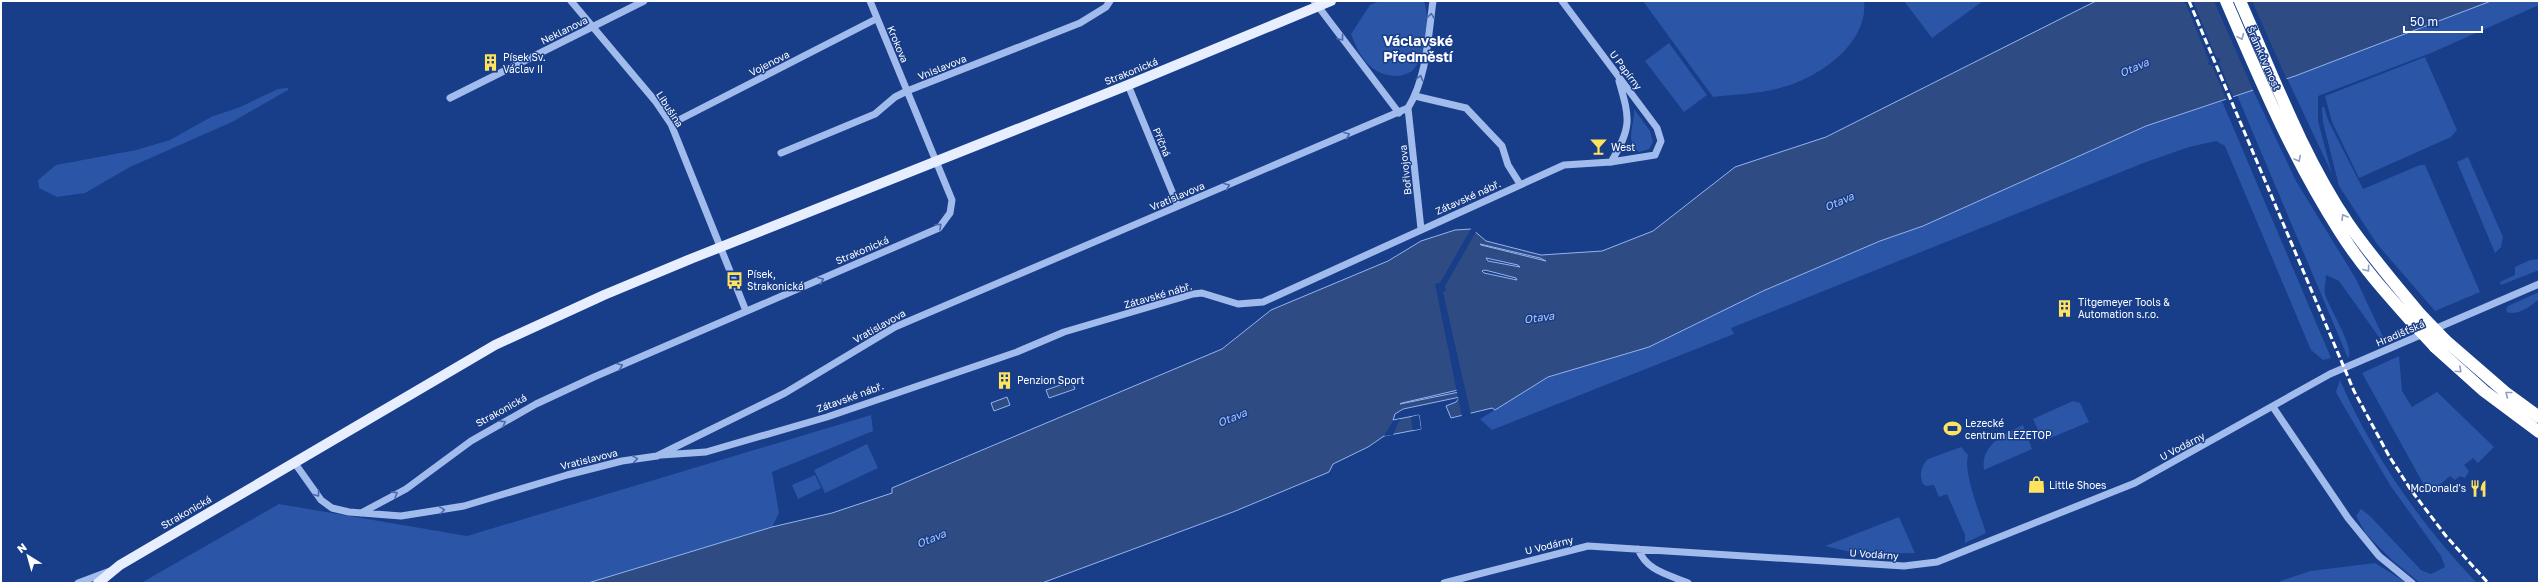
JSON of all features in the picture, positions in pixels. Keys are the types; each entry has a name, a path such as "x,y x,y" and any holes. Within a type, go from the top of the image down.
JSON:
{"highway":[{"name":"Šrámkův most","path":"2226,1 2280,124 2340,233 2373,278 2415,317"},
{"name":"Šrámkův most","path":"2240,1 2291,118 2318,171 2347,222 2415,317"},
{"path":"2415,317 2484,391 2539,432"},
{"path":"2440,343 2539,417"}],"main road":[{"name":"Strakonická","path":"98,583 112,570 294,462 495,346 604,295 721,246 1128,85 1315,4 1331,1"}],"street":[{"name":"Libušina","path":"571,1 656,102 671,124 721,246"},
{"name":"Neklanova","path":"450,98 644,1"},
{"name":"Krokova","path":"870,1 876,19 938,160"},
{"name":"Vnislavova","path":"781,152 876,114 895,97 908,91 1080,23 1106,7 1110,1"},
{"path":"1408,108 1415,96 1425,60 1433,1"},
{"name":"U Papírny","path":"1562,1 1657,128 1661,141 1655,155"},
{"path":"1315,4 1399,113"},
{"name":"Vojenova","path":"671,124 876,19"},
{"path":"1611,162 1624,142 1628,122 1618,76"},
{"name":"Příčná","path":"1128,85 1178,206"},
{"path":"1415,96 1466,108 1502,146 1508,165 1520,184"},
{"name":"Vratislavova","path":"361,513 401,516 464,506 567,475 622,461 657,456 785,393 895,327 1408,108"},
{"name":"Bořivojova","path":"1408,108 1421,228"},
{"name":"Zátavské nábř.","path":"657,456 706,452 827,417 1017,352 1064,332 1193,294 1202,293 1238,304 1263,302 1421,228 1564,165 1611,162 1655,155"},
{"name":"Strakonická","path":"361,513 406,489 471,441 536,404 939,228 950,213 952,200 938,160"},
{"path":"721,246 746,311"},
{"name":"Hradišťská","path":"2273,407 2339,370 2539,284"},
{"path":"2273,407 2348,518 2378,556 2412,583"},
{"name":"U Vodárny","path":"1444,583 1588,546 1904,566 1937,562 2135,483 2273,407"},
{"path":"294,462 321,500 332,508 361,513"},
{"path":"1638,549 1642,560 1651,567 1688,583"},
{"path":"78,583 112,570"}],"shaded area":[{"path":"1380,1 1424,1 1427,26 1422,55 1413,70 1406,74 1397,76 1388,75 1373,69 1362,57 1351,34 1370,5"},
{"path":"1643,1 1864,1 1863,17 1858,31 1849,45 1838,57 1824,68 1809,77 1780,88 1755,93 1713,97"},
{"path":"1904,1 1983,1 1932,38"},
{"path":"2491,1 2539,1 2539,5 2431,53 2318,96 2318,121 2332,174 2287,78"},
{"path":"1669,43 1707,95 1684,112 1645,61"},
{"path":"2425,57 2457,130 2451,137 2359,178 2332,122 2325,96"},
{"path":"288,88 288,90 232,122 130,167 85,193 57,197 39,188 38,180 56,165 136,150 170,140 211,117 240,107 278,89"},
{"path":"2253,90 2296,181 2356,279 2384,339 2379,337 2339,281 2326,275 2325,294 2345,337 2349,353 2348,358 2237,95"},
{"path":"2222,101 2331,358 2323,360 2311,350 2225,146 2216,141 2189,147 2146,162 1731,328 1734,334 1492,430 1480,419 1548,377 1649,347 1763,291 1880,241 1923,226 2146,126"},
{"path":"2322,107 2324,107 2328,120 2363,189 2420,165 2425,165 2480,292 2435,311 2377,244 2339,186 2323,122"},
{"path":"1634,109 1650,131 1653,142 1649,149 1639,152 1632,143 1631,138"},
{"path":"2468,157 2503,237 2501,247 2495,253 2457,162"},
{"path":"2539,259 2539,270 2501,285 2500,282 2515,275 2515,267 2530,260"},
{"path":"2539,292 2539,299 2528,307 2516,313 2507,312 2506,309 2508,306"},
{"path":"2399,356 2402,391 2412,407 2437,392 2494,447 2478,463 2473,458 2464,465 2469,471 2465,478 2460,476 2455,480 2450,476 2429,494 2362,373"},
{"path":"2340,380 2367,435 2400,488 2436,537 2477,583 2420,583 2392,560 2366,534 2356,516 2361,509 2370,516 2421,570 2431,574 2445,567 2441,556 2390,485 2342,403 2336,392"},
{"path":"2073,401 2080,403 2089,422 2043,441 2033,419"},
{"path":"871,415 873,431 772,472 779,513 772,527 588,583 141,583 279,504 467,536"},
{"path":"2023,425 2032,449 1984,470 1984,461 1990,447 2008,432"},
{"path":"867,444 878,468 825,493 814,470"},
{"path":"1961,447 1968,455 1967,463 1970,482 1986,533 1965,543 1965,535 1947,494 1939,497 1934,485 1926,486 1923,484 1921,477 1922,468 1928,459"},
{"path":"815,475 821,488 798,499 792,485"},
{"path":"1899,517 1915,553 1859,554 1825,546"},
{"path":"2375,563 2407,583 2275,583 2310,571"}],"water":[{"name":"Otava","path":"2096,1 2491,1 2295,76 2146,126 1923,226 1880,241 1763,291 1649,347 1548,377 1495,410 1492,408 1451,418 1446,406 1456,402 1460,397 1403,409 1395,414 1393,420 1419,415 1421,429 1384,436 1368,447 1333,464 1329,472 1233,512 1042,583 588,583 772,527 832,513 892,493 892,488 1222,349 1271,310 1388,261 1421,241 1455,230 1472,229 1486,241 1541,255 1602,251 1653,231 1735,167 1826,137","holes":["1480,244 1540,258 1546,261","1486,258 1518,265 1520,267 1488,261","1485,270 1516,278 1517,280 1484,273 1482,271","1458,390 1459,392 1400,404"]},
{"path":"1072,381 1075,389 1049,398 1046,390"},
{"path":"1007,397 1010,405 994,411 991,403"}],"pier":[{"path":"2181,1 2193,1 2216,57 2221,59 2219,63 2234,99 2227,101 2212,66 2208,64 2209,61 2186,4"},
{"path":"2214,1 2252,1 2287,80 2254,92"},
{"path":"1472,227 1477,230 1445,286 1446,291 1443,292 1471,415 1462,417 1435,284 1440,283"},
{"path":"1419,415 1421,429 1413,430 1411,417"},
{"path":"1400,419 1393,435 1384,436 1393,421"}],"railway":[{"path":"2189,1 2354,391 2389,456 2411,490 2446,536 2488,583"}],"place":[{"name":"Písek Sv. Václav II","path":"490,63"},
{"name":"West","path":"1598,147"},
{"name":"Písek, Strakonická","path":"734,280"},
{"name":"Titgemeyer Tools & Automation s.r.o.","path":"2065,308"},
{"name":"Penzion Sport","path":"1004,380"},
{"name":"Lezecké centrum LEZETOP","path":"1952,429"},
{"name":"Little Shoes","path":"2036,485"},
{"name":"McDonald's","path":"2479,488"}],"district":[{"name":"Václavské Předměstí","path":"1418,48"}]}
